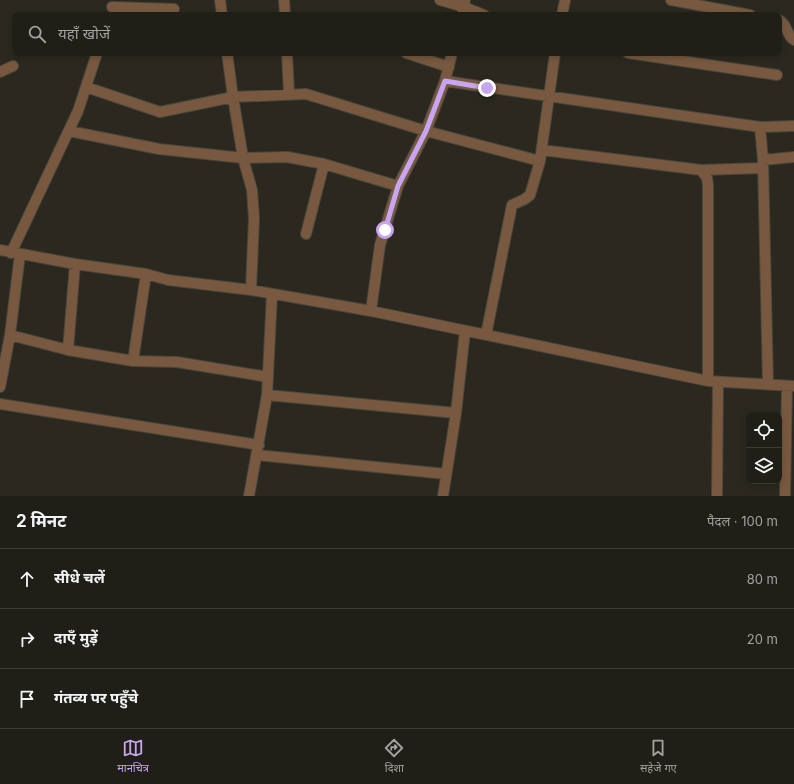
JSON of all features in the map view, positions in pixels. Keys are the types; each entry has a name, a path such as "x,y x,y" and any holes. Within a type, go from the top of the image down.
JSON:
{"street":[{"path":"220,0 222,12"},
{"path":"284,0 285,12"},
{"path":"440,0 475,12"},
{"path":"563,12 565,0"},
{"path":"671,0 734,12"},
{"path":"112,7 174,9"},
{"path":"782,22 785,25 790,38 794,40"},
{"path":"0,387 10,335 16,253 78,111 96,56"},
{"path":"227,56 243,158 252,190 254,218 251,290"},
{"path":"287,56 289,94"},
{"path":"415,56 449,67"},
{"path":"371,311 380,245 398,186 426,131 445,81 451,56"},
{"path":"486,335 512,205 530,195 540,161 555,56"},
{"path":"648,56 777,75"},
{"path":"0,72 13,66"},
{"path":"445,81 760,127 794,126"},
{"path":"86,87 160,112 233,97 306,94 426,131 540,161"},
{"path":"760,127 763,164 768,384"},
{"path":"69,131 159,149 243,158 287,157 324,164 398,186"},
{"path":"542,150 702,170 763,164 794,157"},
{"path":"306,234 324,164"},
{"path":"702,170 707,178 708,185 717,496"},
{"path":"0,250 75,264 146,274 168,280 251,290 371,311 713,381 790,386 785,496"},
{"path":"68,350 75,264"},
{"path":"133,361 146,274"},
{"path":"249,496 267,395 272,294"},
{"path":"443,496 456,414 465,331"},
{"path":"10,335 68,350 133,361 177,362 268,377"},
{"path":"267,395 456,414"},
{"path":"0,404 258,450 446,474"}],"route":[{"path":"385,230 398,186 426,131 445,81 487,88"}]}
